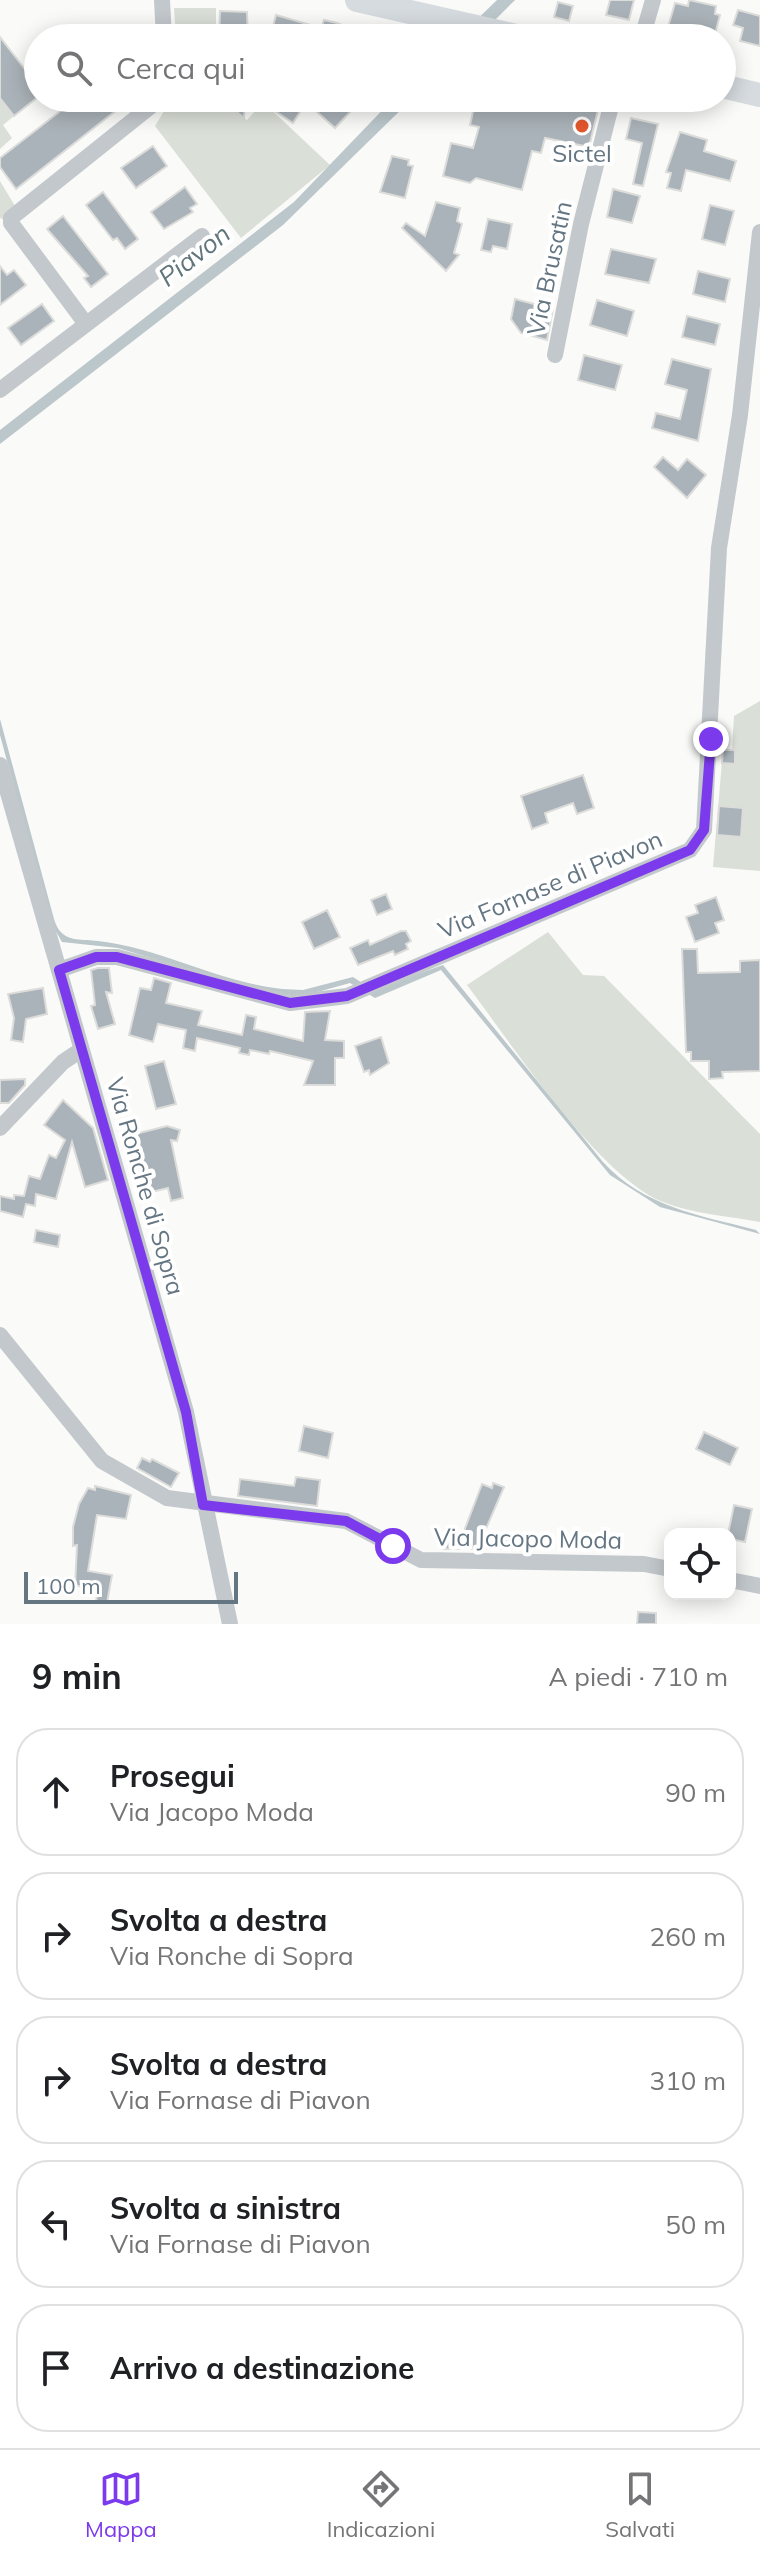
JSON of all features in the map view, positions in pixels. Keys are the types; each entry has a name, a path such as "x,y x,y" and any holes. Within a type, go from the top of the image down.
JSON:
{"main road":[{"path":"357,0 470,24"},
{"path":"402,0 435,16"},
{"path":"736,89 760,95"}],"street":[{"path":"162,0 163,24"},
{"path":"646,24 653,0"},
{"path":"86,324 11,223 11,218 144,112"},
{"name":"Via Brusatin","path":"555,355 581,224 609,112"},
{"name":"Via Fornase di Piavon","path":"59,970 96,957 117,957 290,1003 347,996 690,850 699,841 704,830 711,739 719,548 740,415 760,232"},
{"path":"0,390 202,236"},
{"name":"Via Ronche di Sopra","path":"0,765 186,1412 230,1624"},
{"path":"0,1128 63,1062 81,1050"},
{"name":"Via Jacopo Moda","path":"0,1335 106,1464 167,1498 346,1521 421,1560 644,1564 664,1568"},
{"path":"736,1581 760,1586"}],"shaded area":[{"path":"497,0 515,0 491,24 472,24"},
{"path":"174,8 216,8 216,24 175,24"},
{"path":"0,98 14,116 3,125 12,138 0,149"},
{"path":"164,112 237,112 247,120 254,112 274,112 330,165 241,238 155,126"},
{"path":"381,112 399,112 283,225 0,444 0,430 294,202"},
{"path":"0,181 18,211 11,223 0,218"},
{"path":"760,701 760,871 713,867 723,750 732,750 734,716"},
{"path":"0,719 54,919 66,936 137,948 233,979 282,989 303,990 353,977 373,990 443,965 603,1162 619,1177 654,1199 693,1214 756,1230 760,1234 660,1207 610,1175 441,970 375,998 350,983 303,996 268,993 118,948 62,942 50,921 0,735"},
{"path":"548,932 583,975 604,976 760,1134 760,1222 674,1206 637,1187 611,1165 557,1106 467,985"}],"building":[{"path":"610,0 634,0 629,20 606,15"},
{"path":"689,0 716,6 715,14 720,15 718,24 669,24 675,3 688,6"},
{"path":"558,2 573,6 569,21 554,17"},
{"path":"738,10 760,16 760,46 740,41 743,28 733,24"},
{"path":"220,11 247,12 247,24 220,24"},
{"path":"276,15 307,24 274,24"},
{"path":"0,37 24,68 24,108 14,116 0,98"},
{"path":"59,112 114,112 16,189 0,167 0,158"},
{"path":"276,112 300,112 293,123"},
{"path":"317,112 350,112 335,128"},
{"path":"473,112 598,112 589,147 545,138 541,153 532,151 522,190 476,178 470,183 443,176 451,143 473,148 479,127 470,125"},
{"path":"631,118 658,124 643,186 633,184 642,143 626,139"},
{"path":"680,132 707,140 704,151 736,161 730,181 686,170 681,191 667,188 671,173 666,172"},
{"path":"153,146 167,166 136,188 121,168"},
{"path":"392,156 409,160 408,165 413,166 405,198 380,192"},
{"path":"185,187 197,204 190,208 193,212 164,229 151,212"},
{"path":"613,189 640,196 632,223 607,217"},
{"path":"103,192 138,239 125,249 117,238 113,240 86,205"},
{"path":"436,202 460,208 457,221 462,224 454,253 459,255 446,271 402,228 406,223 425,236"},
{"path":"710,205 734,211 725,245 702,239"},
{"path":"63,216 108,274 91,287 84,278 88,276 47,229"},
{"path":"488,219 512,224 507,249 493,246 491,252 481,250"},
{"path":"611,249 656,259 649,283 605,274"},
{"path":"0,266 7,275 14,270 26,285 0,305"},
{"path":"698,271 730,279 725,302 693,294"},
{"path":"515,299 553,309 547,340 521,333 511,319"},
{"path":"597,300 634,311 627,336 590,325"},
{"path":"42,304 54,321 21,345 8,328"},
{"path":"687,316 720,324 715,345 682,337"},
{"path":"584,355 622,365 615,390 578,380"},
{"path":"672,359 711,369 698,441 652,428 656,413 680,419 687,390 665,384"},
{"path":"663,457 678,470 687,459 706,475 687,498 654,467"},
{"path":"723,750 735,750 735,764 722,763"},
{"path":"583,775 594,808 577,814 573,803 545,813 548,823 532,829 521,796"},
{"path":"719,806 743,808 741,837 717,835"},
{"path":"386,894 392,909 377,915 371,900"},
{"path":"716,897 724,920 715,923 719,933 695,942 686,917 698,913 695,905"},
{"path":"327,910 340,937 314,949 302,922"},
{"path":"406,931 411,941 406,944 408,949 395,955 393,951 358,965 350,948 368,940 370,945"},
{"path":"682,949 697,949 698,973 740,972 740,961 760,960 760,1071 722,1072 723,1078 709,1079 709,1061 691,1061 691,1052 686,1052"},
{"path":"109,968 112,993 106,992 115,1024 98,1029 91,1006 95,1005 91,970"},
{"path":"154,978 171,983 166,1003 202,1011 198,1025 242,1035 246,1015 256,1017 254,1029 303,1041 305,1012 330,1011 325,1040 344,1041 344,1058 335,1058 335,1085 304,1085 313,1061 270,1051 269,1054 250,1050 249,1055 239,1053 240,1048 197,1038 195,1051 183,1048 186,1030 158,1024 153,1042 129,1035 140,988 151,990"},
{"path":"43,988 47,1014 26,1019 23,1042 11,1040 14,1018 8,994"},
{"path":"381,1037 389,1063 370,1075 369,1070 364,1072 355,1046"},
{"path":"164,1061 176,1104 156,1109 145,1066"},
{"path":"25,1079 25,1085 9,1103 0,1103 0,1080"},
{"path":"63,1100 93,1128 108,1180 85,1187 72,1142 56,1199 36,1194 35,1206 26,1204 23,1217 0,1211 0,1196 14,1199 14,1195 24,1196 29,1176 40,1179 49,1155 56,1158 65,1140 44,1125"},
{"path":"167,1126 180,1130 177,1141 171,1140 183,1198 171,1201 168,1188 143,1194 131,1135"},
{"path":"36,1230 60,1235 58,1247 34,1242"},
{"path":"304,1426 333,1433 328,1458 299,1451"},
{"path":"704,1432 738,1448 730,1465 696,1449"},
{"path":"142,1458 150,1462 152,1459 179,1473 171,1487 137,1468"},
{"path":"296,1477 320,1480 317,1506 238,1496 240,1479 294,1486"},
{"path":"493,1483 504,1487 482,1538 532,1535 533,1549 443,1549 442,1541 461,1539 482,1484 492,1488"},
{"path":"95,1486 131,1495 126,1519 97,1515 88,1571 112,1575 107,1603 96,1601 99,1586 75,1586 77,1545 73,1546 73,1527 79,1504 88,1488 95,1490"},
{"path":"734,1505 752,1509 745,1542 736,1540 736,1528 729,1528"},
{"path":"638,1612 656,1613 656,1624 637,1624"}],"place":[{"name":"Sictel","path":"582,126"}],"route":[{"path":"393,1546 346,1521 203,1505 186,1412 59,970 101,956 132,958 290,1003 347,996 690,850 704,830 711,739"}],"water label":[{"name":"Piavon","path":"194,255"}]}
